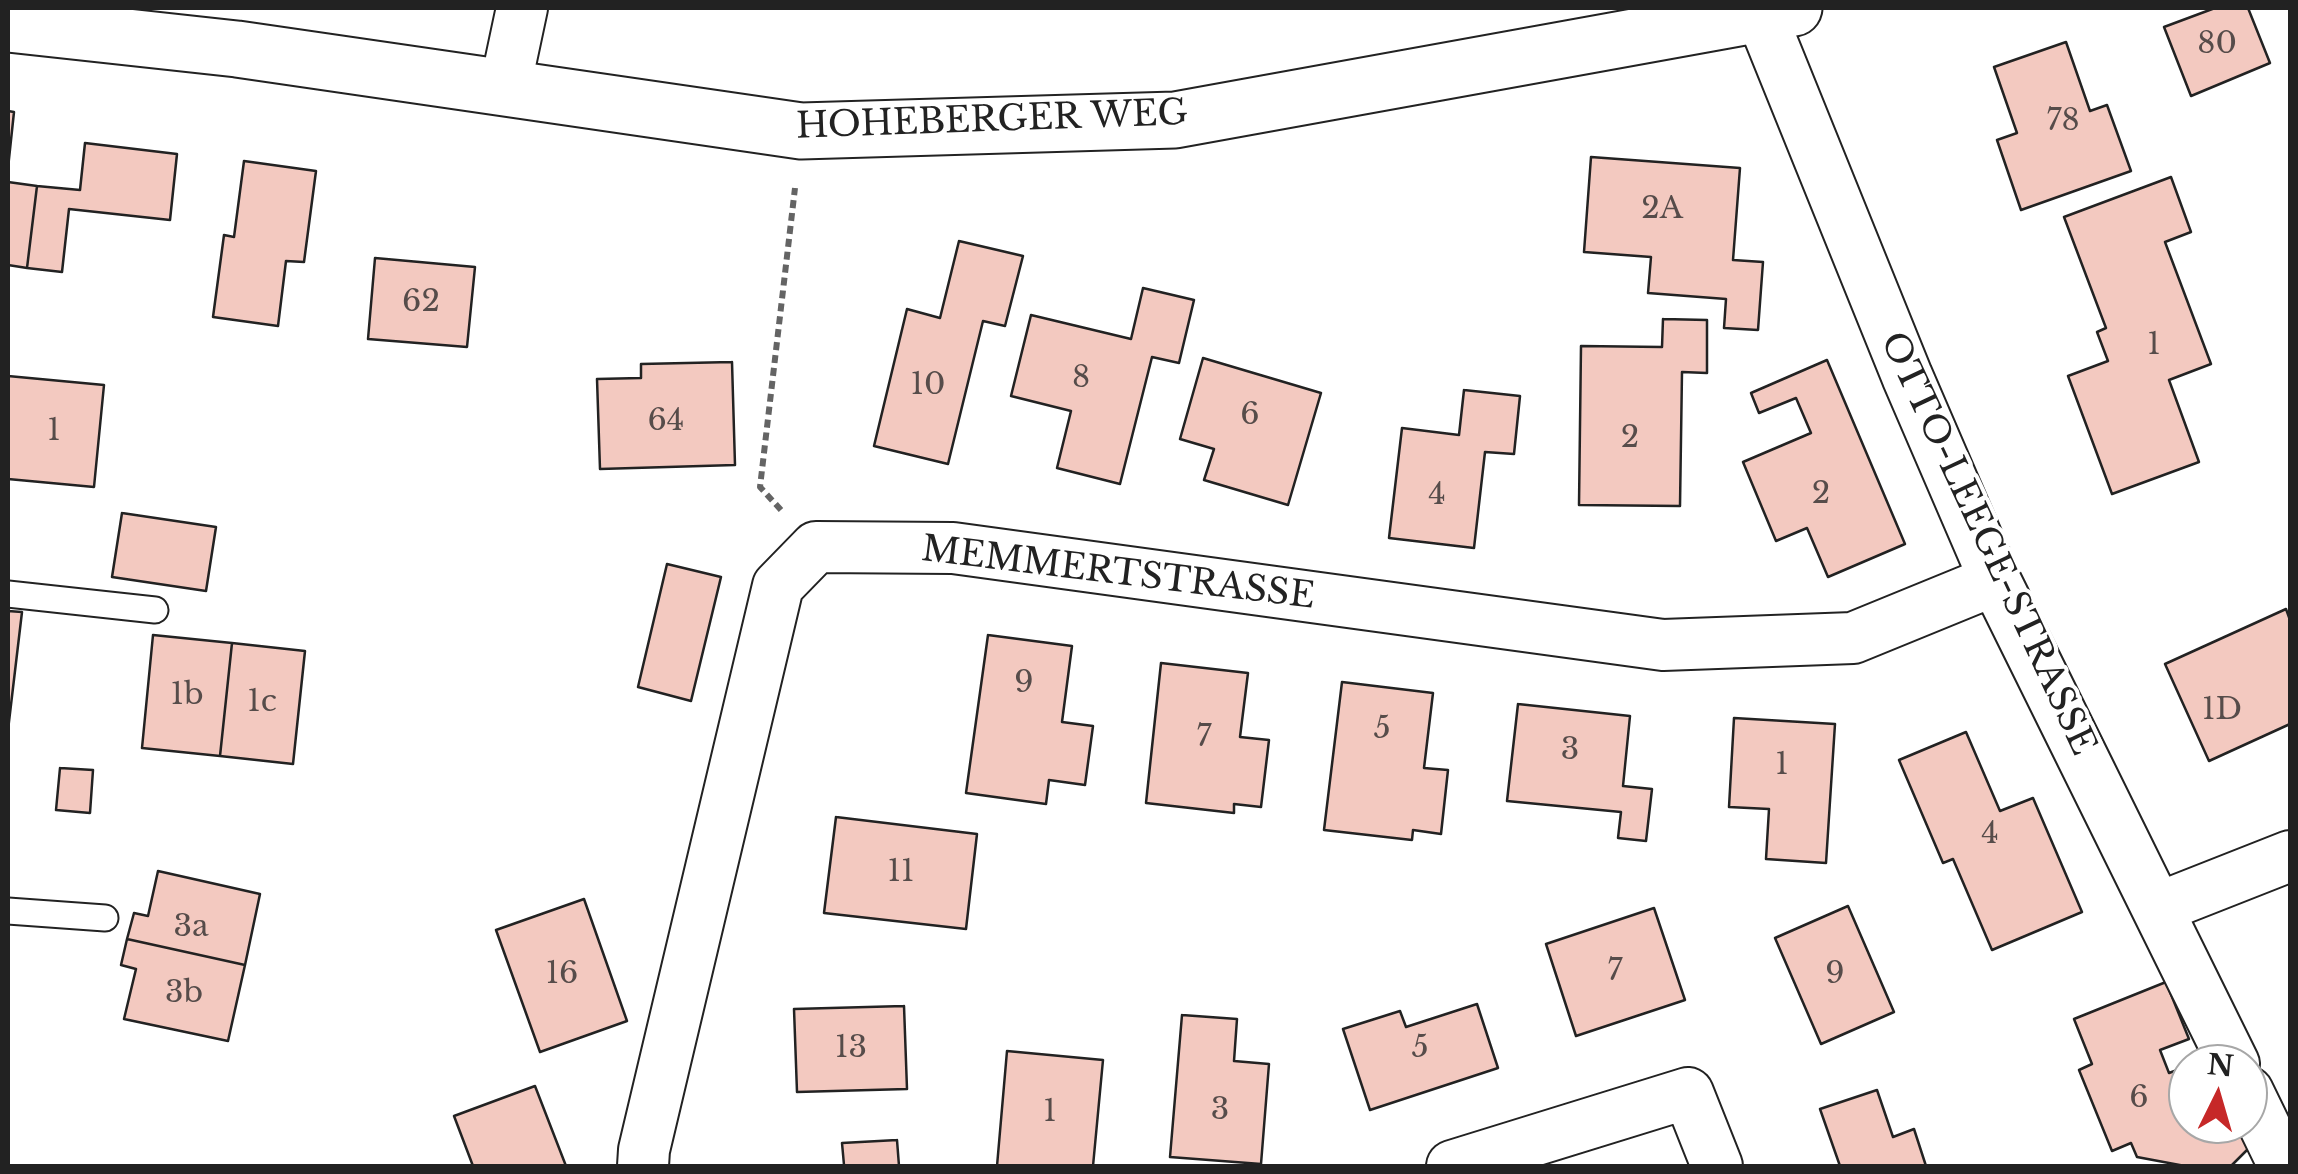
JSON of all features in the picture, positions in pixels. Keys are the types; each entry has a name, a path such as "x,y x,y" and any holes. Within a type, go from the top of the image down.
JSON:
{"street":[{"path":"505,88 522,8"},
{"name":"HOHEBERGER WEG","path":"8,24 237,48 801,131 1175,120 1777,11"},
{"name":"OTTO-LEEGE-STRASSE","path":"1777,11 1907,376 1995,580 2224,1044"},
{"path":"643,1166 778,586 816,548"},
{"name":"MEMMERTSTRASSE","path":"816,548 953,548 1663,646 1852,638 1995,580"},
{"path":"2158,908 2290,856"},
{"path":"1452,1166 1688,1093 1717,1166"},
{"path":"2268,1133 2284,1166"}],"lane":[{"path":"8,594 154,610"},
{"path":"8,911 105,918"}],"path":[{"path":"801,131 760,487 816,548"}],"building":[{"path":"2215,8 2248,8 2270,63 2191,96 2164,27"},
{"path":"2066,42 2090,111 2107,105 2131,171 2021,210 1997,140 2017,133 1994,67"},
{"path":"8,111 14,112 8,168"},
{"path":"85,143 177,154 170,220 69,209 62,272 27,268 37,186 80,190"},
{"path":"1591,157 1740,168 1733,260 1763,262 1758,330 1724,328 1726,299 1648,293 1651,257 1584,252"},
{"path":"244,161 316,171 304,262 286,261 278,326 213,317 224,235 234,237"},
{"path":"2171,177 2191,232 2165,242 2211,364 2169,380 2199,462 2112,494 2068,376 2108,361 2097,332 2106,328 2064,217"},
{"path":"8,182 37,186 27,268 8,265"},
{"path":"959,241 1023,256 1005,326 983,321 948,464 874,446 907,309 940,318"},
{"path":"375,258 475,267 467,347 368,339"},
{"path":"1143,288 1194,300 1179,363 1152,357 1120,484 1057,468 1071,411 1011,396 1031,315 1131,339"},
{"path":"1663,319 1707,320 1707,373 1682,372 1680,506 1579,505 1581,346 1662,347"},
{"path":"1203,358 1321,393 1288,505 1204,480 1214,449 1180,439"},
{"path":"1827,360 1905,544 1828,577 1807,528 1776,541 1743,462 1811,433 1796,398 1759,413 1751,393"},
{"path":"732,362 735,465 600,469 597,379 641,378 641,364"},
{"path":"8,376 104,385 94,487 8,479"},
{"path":"1464,390 1520,396 1514,454 1485,452 1474,548 1389,538 1402,428 1459,435"},
{"path":"122,513 216,527 206,591 112,577"},
{"path":"667,564 721,577 691,701 638,687"},
{"path":"2286,609 2290,620 2290,724 2209,761 2165,664"},
{"path":"8,611 22,612 8,730"},
{"path":"153,635 232,643 220,756 142,748"},
{"path":"988,635 1072,646 1062,722 1093,726 1085,785 1049,780 1046,804 966,793"},
{"path":"232,643 305,651 293,764 220,756"},
{"path":"1161,663 1248,673 1240,737 1269,740 1261,807 1234,804 1234,813 1146,803"},
{"path":"1342,682 1433,693 1424,768 1448,770 1441,834 1413,830 1412,840 1324,830"},
{"path":"1518,704 1630,716 1623,786 1652,789 1646,841 1618,838 1621,812 1507,801"},
{"path":"1734,718 1835,724 1826,863 1766,859 1769,809 1729,807"},
{"path":"1966,732 2000,811 2033,798 2082,912 1992,950 1953,859 1943,863 1899,760"},
{"path":"60,768 93,770 90,813 56,810"},
{"path":"836,817 977,834 966,929 824,913"},
{"path":"158,871 260,894 245,965 127,939 134,913 148,916"},
{"path":"584,899 627,1021 540,1052 496,930"},
{"path":"1848,906 1894,1012 1821,1044 1775,938"},
{"path":"1654,908 1685,1000 1576,1036 1546,944"},
{"path":"127,939 245,965 228,1041 124,1019 136,969 121,965"},
{"path":"2166,982 2189,1039 2160,1050 2168,1070 2168,1144 2253,1144 2231,1166 2185,1166 2137,1157 2131,1143 2112,1151 2079,1070 2092,1064 2074,1019"},
{"path":"1477,1004 1498,1068 1370,1110 1343,1029 1400,1011 1406,1027"},
{"path":"904,1006 907,1089 797,1092 794,1009"},
{"path":"1182,1015 1237,1019 1234,1061 1269,1064 1261,1164 1170,1157"},
{"path":"1007,1051 1103,1060 1093,1166 997,1166"},
{"path":"535,1086 566,1166 473,1166 454,1116"},
{"path":"1877,1090 1893,1137 1914,1129 1926,1166 1840,1166 1820,1109"},
{"path":"897,1140 899,1166 818,1166 844,1165 842,1143"}]}
